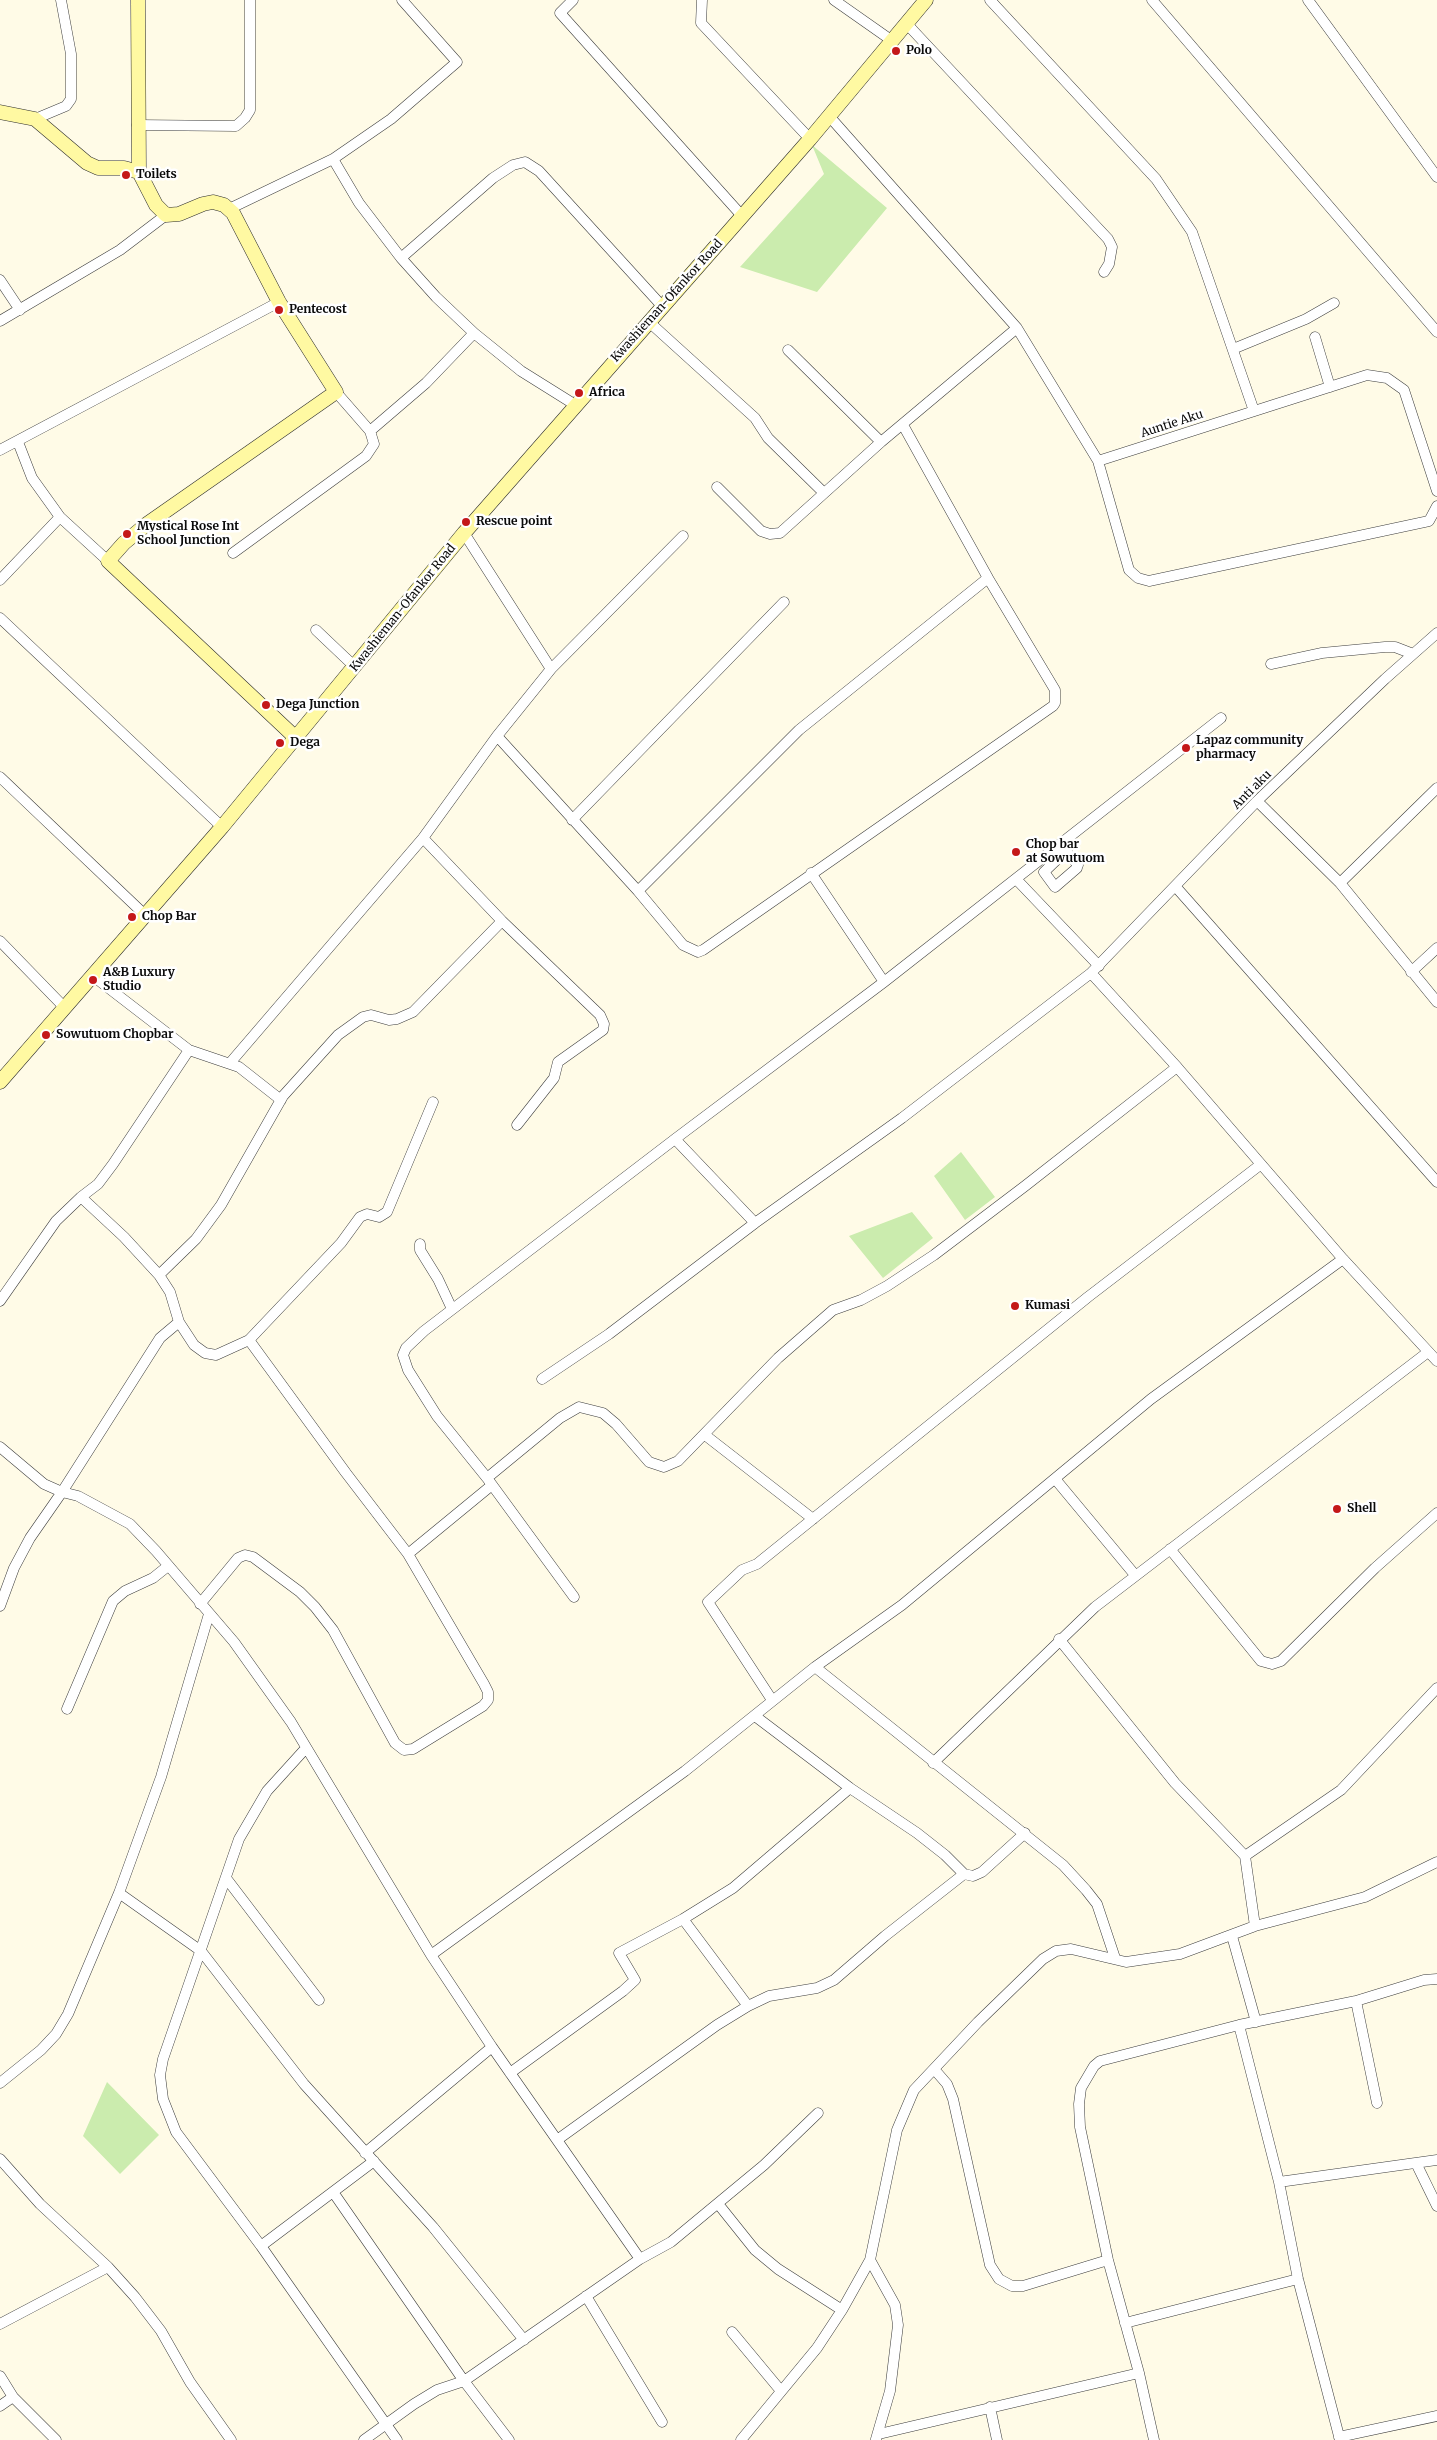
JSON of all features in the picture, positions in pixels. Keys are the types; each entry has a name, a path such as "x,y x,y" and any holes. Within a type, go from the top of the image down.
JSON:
{"main road":[{"path":"138,0 139,172 156,205 166,215 179,214 213,202 229,209 237,219 280,302 336,392 147,524 124,543 108,561 297,739"},
{"name":"Kwashieman-Ofankor Road","path":"0,1082 297,739 464,533 577,406 648,321 810,139 926,0"},
{"path":"0,112 34,119 87,163 98,168 124,168 139,172"}],"street":[{"path":"34,119 66,106 71,99 71,54 61,0"},
{"path":"138,125 236,126 245,118 250,110 250,0"},
{"path":"229,209 332,159 391,119 457,62 402,0"},
{"path":"573,0 560,14 742,217"},
{"path":"702,0 701,23 810,139"},
{"path":"834,0 891,40"},
{"path":"990,0 1156,179 1192,232 1254,411"},
{"path":"1152,0 1437,332"},
{"path":"1308,0 1437,177"},
{"path":"906,23 1108,239 1112,246 1109,264 1104,272"},
{"path":"828,116 1018,328 1098,461 1129,570 1138,578 1148,581 1429,521 1437,506"},
{"path":"332,159 359,203 402,258 436,297 474,333 521,371 577,406"},
{"path":"402,258 493,178 513,165 524,162 539,171 662,306"},
{"path":"0,321 120,250 166,215"},
{"path":"0,280 20,310"},
{"path":"0,450 280,302"},
{"path":"1233,348 1306,319 1334,304"},
{"path":"648,321 755,418 768,438 823,492"},
{"path":"716,487 761,531 770,534 780,533 823,492 881,442 1018,328"},
{"path":"370,431 426,383 474,333"},
{"path":"1315,337 1330,387"},
{"path":"788,350 881,442"},
{"name":"Auntie Aku","path":"1098,461 1367,375 1388,378 1404,390 1437,491"},
{"path":"233,553 366,456 374,444 370,431 336,392"},
{"path":"497,736 638,891 683,945 698,952 1055,703 1055,690 988,578 903,425"},
{"path":"18,442 32,478 60,517 108,561"},
{"path":"0,580 60,517"},
{"path":"464,533 551,669"},
{"path":"230,1063 423,838 497,736 551,669 683,536"},
{"path":"638,891 799,730 988,578"},
{"path":"572,820 784,602"},
{"path":"0,618 222,827"},
{"path":"316,630 355,667"},
{"name":"Anti aku","path":"542,1379 609,1334 755,1224 902,1118 1095,969 1257,801 1437,632"},
{"path":"1271,664 1322,653 1385,647 1395,647 1413,654"},
{"path":"574,1597 490,1482 437,1416 412,1378 404,1361 406,1348 452,1309 884,982 1221,718"},
{"path":"0,777 145,915"},
{"path":"1340,883 1437,788"},
{"path":"1257,801 1340,883 1437,1002"},
{"path":"423,838 502,921 600,1015 604,1024 603,1030 558,1062 554,1078 517,1125"},
{"path":"811,873 884,982"},
{"path":"1016,879 1095,969 1260,1165 1437,1361"},
{"path":"1175,886 1437,1182"},
{"path":"159,1275 196,1239 221,1205 281,1100 346,1028 363,1017 397,1019 413,1012 502,921"},
{"path":"0,941 64,1007"},
{"path":"1411,972 1437,948"},
{"path":"93,976 189,1050 230,1063 247,1072 281,1100"},
{"path":"0,1301 38,1244 56,1221 98,1184 189,1050"},
{"path":"408,1554 560,1418 579,1408 604,1413 649,1462 664,1467 678,1461 778,1358 832,1310 861,1300 887,1286 934,1255 1176,1067"},
{"path":"81,1197 124,1237 159,1275 170,1292 179,1322 194,1345 210,1356 223,1353 250,1340 341,1243 360,1217 367,1214 379,1217 387,1212 433,1102"},
{"path":"675,1139 755,1224"},
{"path":"772,1700 708,1602 742,1570 757,1564 1088,1297 1260,1165"},
{"path":"420,1244 420,1250 438,1279 452,1309"},
{"path":"431,1955 685,1771 815,1667 902,1605 1056,1480 1151,1399 1343,1259"},
{"path":"0,1606 14,1568 30,1538 62,1492 160,1338 179,1322"},
{"path":"200,1604 238,1558 245,1555 253,1557 300,1592 316,1607 333,1630 396,1743 404,1750 408,1750 475,1711 488,1700 488,1692 484,1684 408,1554 346,1473 250,1340"},
{"path":"933,1763 1059,1639 1135,1575 1428,1352"},
{"path":"705,1435 813,1519"},
{"path":"0,1447 44,1484 62,1492 78,1496 130,1524 168,1566 259,1675 306,1748 431,1955 492,2047 640,2259"},
{"path":"1056,1480 1135,1575"},
{"path":"1170,1549 1260,1661 1272,1664 1281,1661 1375,1568 1437,1513"},
{"path":"68,1709 112,1601 125,1591 152,1578 168,1566"},
{"path":"0,2083 41,2050 56,2034 68,2014 118,1892 161,1777 209,1614"},
{"path":"1059,1639 1175,1783 1245,1856 1255,1926"},
{"path":"815,1667 1063,1865 1097,1904 1115,1958"},
{"path":"1245,1856 1341,1790 1437,1688"},
{"path":"755,1716 850,1788 917,1833 945,1855 964,1874 973,1876 982,1872 1025,1833"},
{"path":"306,1748 267,1791 250,1817 240,1839 163,2059 160,2075 163,2099 176,2132 261,2246 397,2440"},
{"path":"510,2072 624,1991 635,1980 619,1953 683,1919 733,1888 850,1788"},
{"path":"741,2440 817,2348 842,2310 870,2260 902,2115 914,2090 1044,1959 1056,1951 1071,1949 1126,1962 1139,1962 1180,1954 1255,1926 1365,1897 1437,1862"},
{"path":"556,2140 717,2025 748,2006 769,1996 817,1988 834,1980 885,1936 964,1874"},
{"path":"226,1878 319,2000"},
{"path":"118,1892 201,1951 304,2084 433,2227 524,2340"},
{"path":"683,1919 748,2006"},
{"path":"1232,1936 1256,2022"},
{"path":"1154,2440 1139,2372 1108,2260 1080,2127 1079,2104 1081,2088 1086,2076 1100,2062 1239,2025 1356,2001 1424,1980 1437,1979"},
{"path":"1356,2001 1377,2102"},
{"path":"1239,2025 1279,2182 1298,2278 1340,2439 1437,2416"},
{"path":"365,2153 492,2047"},
{"path":"934,2069 947,2084 953,2099 990,2265 999,2279 1012,2286 1023,2286 1108,2260"},
{"path":"364,2440 386,2423 438,2390 464,2381 640,2259 671,2242 719,2205 818,2113"},
{"path":"0,2159 40,2204 108,2267 161,2331 190,2382 231,2440"},
{"path":"1279,2182 1437,2160"},
{"path":"261,2246 374,2161"},
{"path":"1416,2163 1437,2206"},
{"path":"333,2192 464,2381 509,2440"},
{"path":"719,2205 755,2250 784,2273 842,2310"},
{"path":"870,2260 895,2305 898,2325 890,2391 877,2437"},
{"path":"0,2324 108,2267"},
{"path":"1125,2323 1298,2278"},
{"path":"586,2296 662,2422"},
{"path":"732,2332 781,2391"},
{"path":"877,2437 990,2406 1139,2372"},
{"path":"0,2376 13,2397 56,2440"},
{"path":"0,2406 13,2397"},
{"path":"990,2406 997,2440"}],"green space":[{"path":"812,145 887,208 817,292 740,267 824,174"},
{"path":"961,1152 995,1197 965,1220 934,1176"},
{"path":"912,1212 933,1238 883,1278 849,1236"},
{"path":"107,2082 159,2135 120,2174 83,2136"}],"place":[{"name":"Polo","path":"896,51"},
{"name":"Toilets","path":"126,175"},
{"name":"Pentecost","path":"279,310"},
{"name":"Africa","path":"579,393"},
{"name":"Rescue point","path":"466,522"},
{"name":"Mystical Rose Int School Junction","path":"127,534"},
{"name":"Dega Junction","path":"266,705"},
{"name":"Dega","path":"280,743"},
{"name":"Lapaz community pharmacy","path":"1186,748"},
{"name":"Chop bar at Sowutuom","path":"1016,852"},
{"name":"Chop Bar","path":"132,917"},
{"name":"A&B Luxury Studio","path":"93,980"},
{"name":"Sowutuom Chopbar","path":"46,1035"},
{"name":"Kumasi","path":"1015,1306"},
{"name":"Shell","path":"1337,1509"}]}
